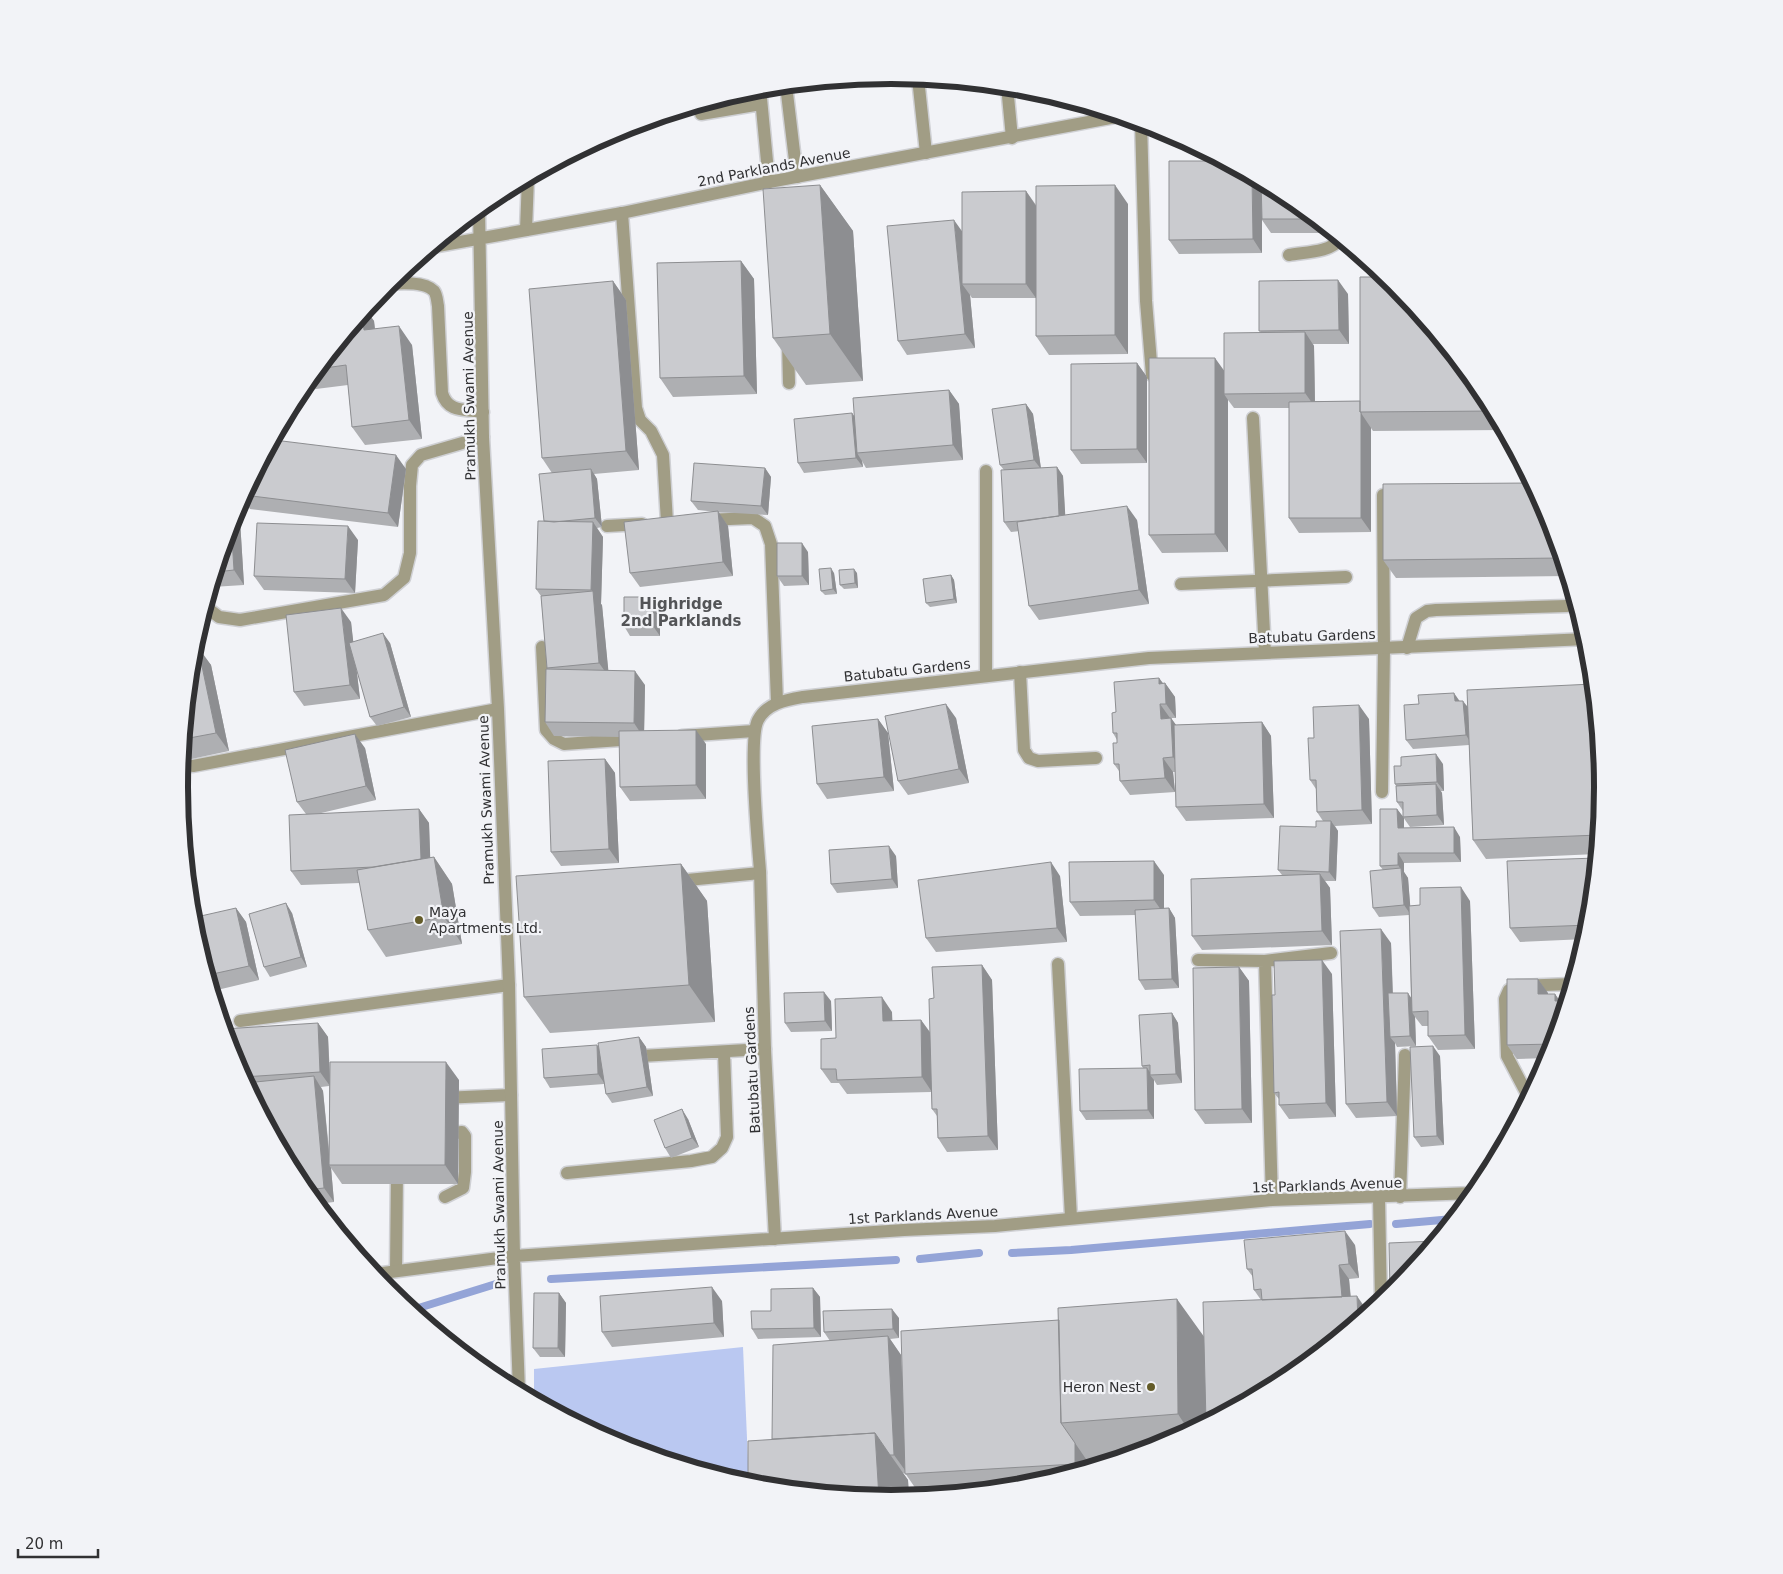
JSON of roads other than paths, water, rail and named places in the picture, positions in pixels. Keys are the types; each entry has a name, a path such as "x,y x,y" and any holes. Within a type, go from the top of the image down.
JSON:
{"street":[{"path":"919,85 926,153"},
{"path":"787,92 797,177"},
{"path":"1008,94 1012,138"},
{"path":"761,96 778,184"},
{"path":"701,114 761,104"},
{"name":"2nd Parklands Avenue","path":"443,245 481,240 778,184 797,177 1109,118"},
{"path":"1141,130 1146,301 1152,390"},
{"path":"526,230 528,186"},
{"path":"607,526 672,522 663,455 651,431 640,420 636,408 622,213"},
{"name":"Pramukh Swami Avenue","path":"480,217 483,437 498,709 509,985 514,1256 519,1383"},
{"path":"1288,255 1326,249 1337,243"},
{"path":"402,282 419,284 435,292 438,306 442,393 445,402 451,407 483,412"},
{"path":"787,334 789,383"},
{"path":"1253,418 1265,652"},
{"path":"211,610 219,618 240,620 384,595 404,578 410,553 410,486 412,465 421,455 483,437"},
{"path":"986,471 986,676"},
{"path":"1382,792 1384,648 1383,495"},
{"path":"695,521 753,518 765,526 771,544 777,702"},
{"path":"1181,584 1346,576"},
{"path":"1407,648 1416,618 1427,611 1567,606"},
{"name":"Batubatu Gardens","path":"775,1239 765,1049 754,731 758,720 765,711 777,702 803,696 1149,658 1579,639"},
{"path":"542,647 546,730 554,739 564,744 650,738"},
{"path":"1020,672 1024,750 1029,758 1038,761 1096,758"},
{"path":"193,766 498,709"},
{"path":"668,737 754,731"},
{"path":"668,882 760,873"},
{"path":"1198,960 1265,961 1330,953"},
{"path":"1265,961 1272,1200"},
{"path":"1058,964 1071,1218"},
{"path":"1525,1090 1507,1056 1504,999 1509,990 1517,986 1566,984"},
{"path":"240,1021 509,985"},
{"path":"641,1056 765,1049"},
{"path":"567,1173 691,1161 712,1157 722,1148 727,1137 724,1052"},
{"path":"1400,1197 1405,1055"},
{"path":"427,1098 511,1095"},
{"path":"434,1134 462,1132 465,1136 466,1172 463,1188 445,1197"},
{"path":"396,1271 397,1157"},
{"name":"1st Parklands Avenue","path":"383,1273 514,1256 904,1230 995,1226 1272,1200 1465,1194"},
{"path":"1379,1197 1381,1292"}],"waterway":[{"path":"1396,1224 1445,1220"},
{"path":"1012,1253 1071,1250 1370,1224"},
{"path":"920,1259 979,1253"},
{"path":"551,1279 896,1260"},
{"path":"419,1308 499,1283"}],"place":[{"name":"Maya Apartments Ltd.","path":"419,920"},
{"name":"Heron Nest","path":"1151,1387"}],"district":[{"name":"Highridge 2nd Parklands","path":"681,612"}]}
